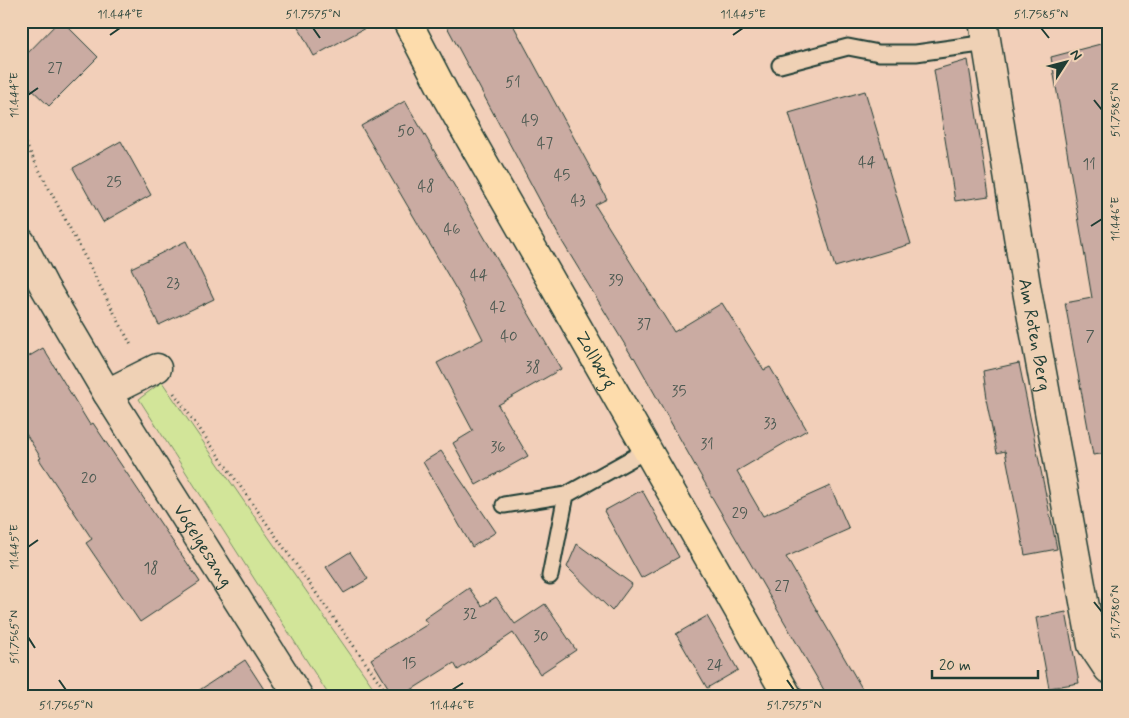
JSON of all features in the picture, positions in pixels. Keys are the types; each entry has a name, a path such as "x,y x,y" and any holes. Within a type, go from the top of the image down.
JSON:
{"main road":[{"name":"Zollberg","path":"407,21 447,98 788,697"}],"street":[{"name":"Am Roten Berg","path":"985,32 1027,291 1092,645 1108,669"},
{"name":"Vogelgesang","path":"21,242 44,286 107,393 299,697"},
{"path":"107,393 157,368"}],"lane":[{"path":"780,65 848,47 879,54 916,53 985,32"},
{"path":"504,504 566,495 647,450"},
{"path":"550,576 566,495"}],"path":[{"path":"21,135 138,358 157,368 390,697"}],"green space":[{"path":"162,382 380,697 330,697 139,399"}],"building":[{"path":"59,21 62,21 98,57 49,106 21,79 21,60"},
{"path":"295,21 378,21 314,56"},
{"path":"444,21 511,21 607,199 595,205 674,332 722,303 764,370 770,367 807,430 737,471 763,516 830,486 849,529 786,557 867,697 828,697 709,492 634,357 560,238"},
{"path":"1108,42 1108,453 1093,455 1065,303 1092,298 1051,57"},
{"path":"968,60 989,196 955,201 934,70"},
{"path":"865,91 911,244 835,267 789,113"},
{"path":"405,101 561,369 498,405 528,456 476,485 453,443 473,431 437,363 483,339 470,313 361,126"},
{"path":"121,141 151,195 103,222 73,168"},
{"path":"186,241 214,299 159,325 131,268"},
{"path":"43,348 90,425 93,423 200,582 140,622 86,543 92,539 39,459 41,458 21,426 21,361"},
{"path":"1019,363 1057,549 1025,555 1005,451 997,453 986,399 983,371"},
{"path":"441,451 496,532 472,547 423,462"},
{"path":"642,490 679,557 641,578 604,511"},
{"path":"577,544 632,584 612,611 567,567"},
{"path":"350,552 368,579 344,593 326,567"},
{"path":"469,588 482,606 496,597 515,624 545,604 576,650 540,674 513,633 458,670 454,663 400,697 394,697 371,659 428,624 424,619"},
{"path":"1066,612 1079,683 1049,688 1036,618"},
{"path":"707,616 738,670 707,688 676,634"},
{"path":"245,660 269,697 189,697"}]}
